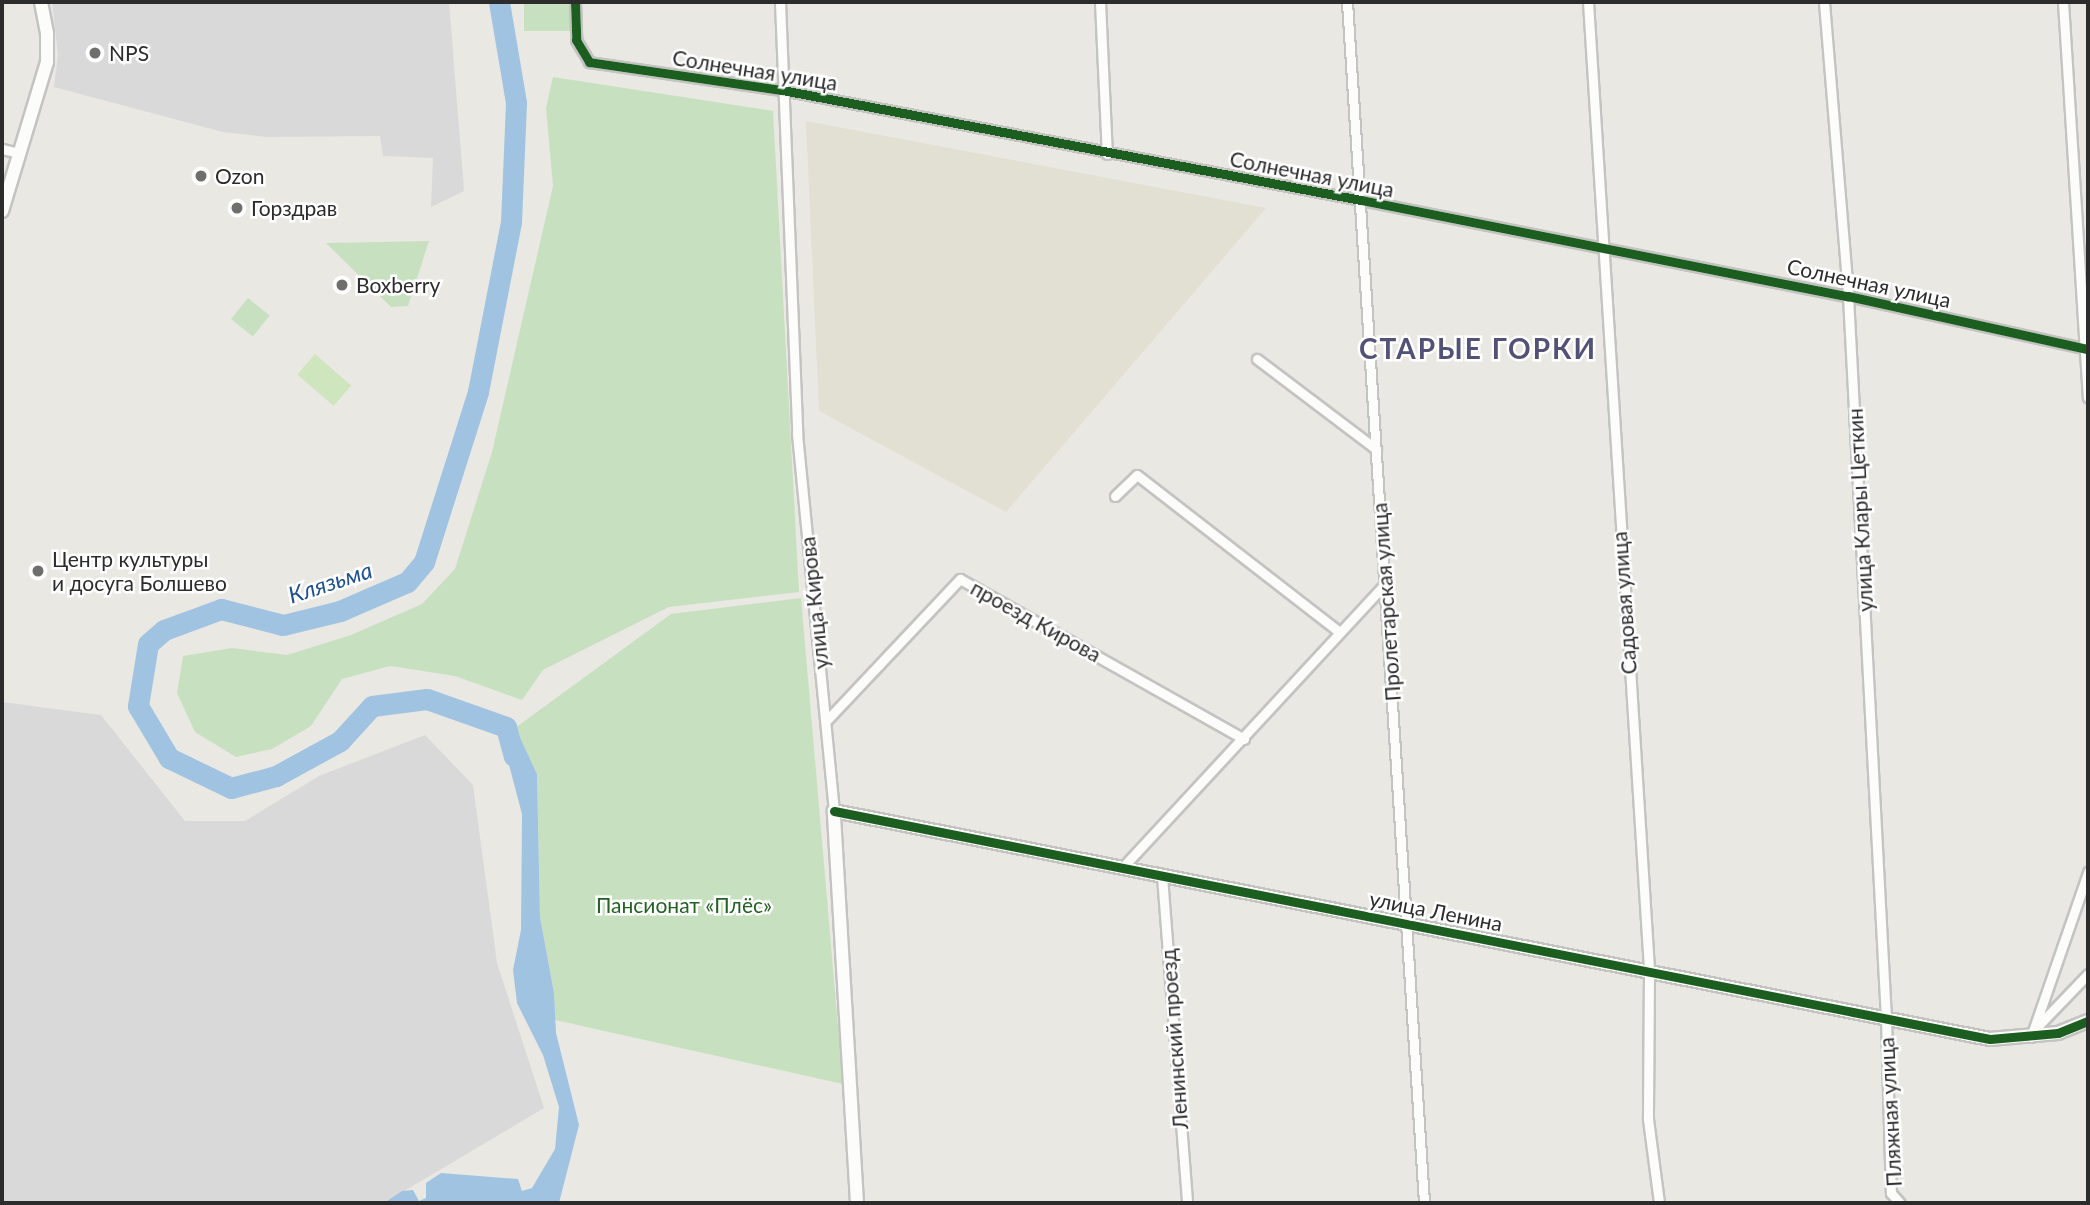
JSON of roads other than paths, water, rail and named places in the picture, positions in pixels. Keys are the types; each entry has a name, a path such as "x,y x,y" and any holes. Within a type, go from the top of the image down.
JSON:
{"street":[{"path":"2,211 47,62 47,33 41,2"},
{"name":"Солнечная улица","path":"575,2 576,40 589,62 782,90 1361,200 1848,296 2087,349"},
{"name":"улица Кирова","path":"780,2 797,434 827,720 857,1203"},
{"path":"1100,2 1107,153"},
{"name":"Пролетарская улица","path":"1347,2 1424,1203"},
{"name":"Садовая улица","path":"1588,2 1649,970 1648,1119 1659,1203"},
{"name":"улица Клары Цеткин","path":"1824,2 1848,296 1886,1019"},
{"path":"2063,2 2088,397"},
{"path":"2,149 19,153"},
{"path":"1257,359 1376,449"},
{"path":"1115,496 1137,475 1338,631"},
{"name":"проезд Кирова","path":"827,720 960,579 1244,738"},
{"path":"1122,868 1244,738 1338,631 1385,584"},
{"name":"улица Ленина","path":"834,811 1990,1039 2032,1033 2058,1033 2088,1021"},
{"path":"2032,1033 2088,872"},
{"name":"Ленинский проезд","path":"1162,876 1187,1203"},
{"path":"2032,1033 2088,974"},
{"name":"Пляжная улица","path":"1886,1019 1891,1193 1900,1203"}],"water":[{"path":"499,727 515,727 537,774 540,917 554,993 556,1033 579,1125 559,1203 384,1203 402,1191 413,1190 419,1201 426,1198 426,1183 441,1173 518,1179 522,1191 532,1188 555,1149 559,1107 543,1055 517,1003 513,970 521,930 522,814"}],"waterway":[{"name":"Клязьма","path":"499,2 516,103 511,222 478,392 424,562 407,582 340,611 283,625 221,609 164,630 148,644 138,706 169,758 231,788 276,776 340,741 372,706 427,699 506,727 514,756"}],"place":[{"name":"NPS","path":"95,53"},
{"name":"Ozon","path":"201,176"},
{"name":"Горздрав","path":"237,208"},
{"name":"Boxberry","path":"342,285"},
{"name":"Центр культуры и досуга Болшево","path":"38,571"}],"district":[{"name":"СТАРЫЕ ГОРКИ","path":"1478,348"}],"park label":[{"name":"Пансионат «Плёс»","path":"684,905"}]}
